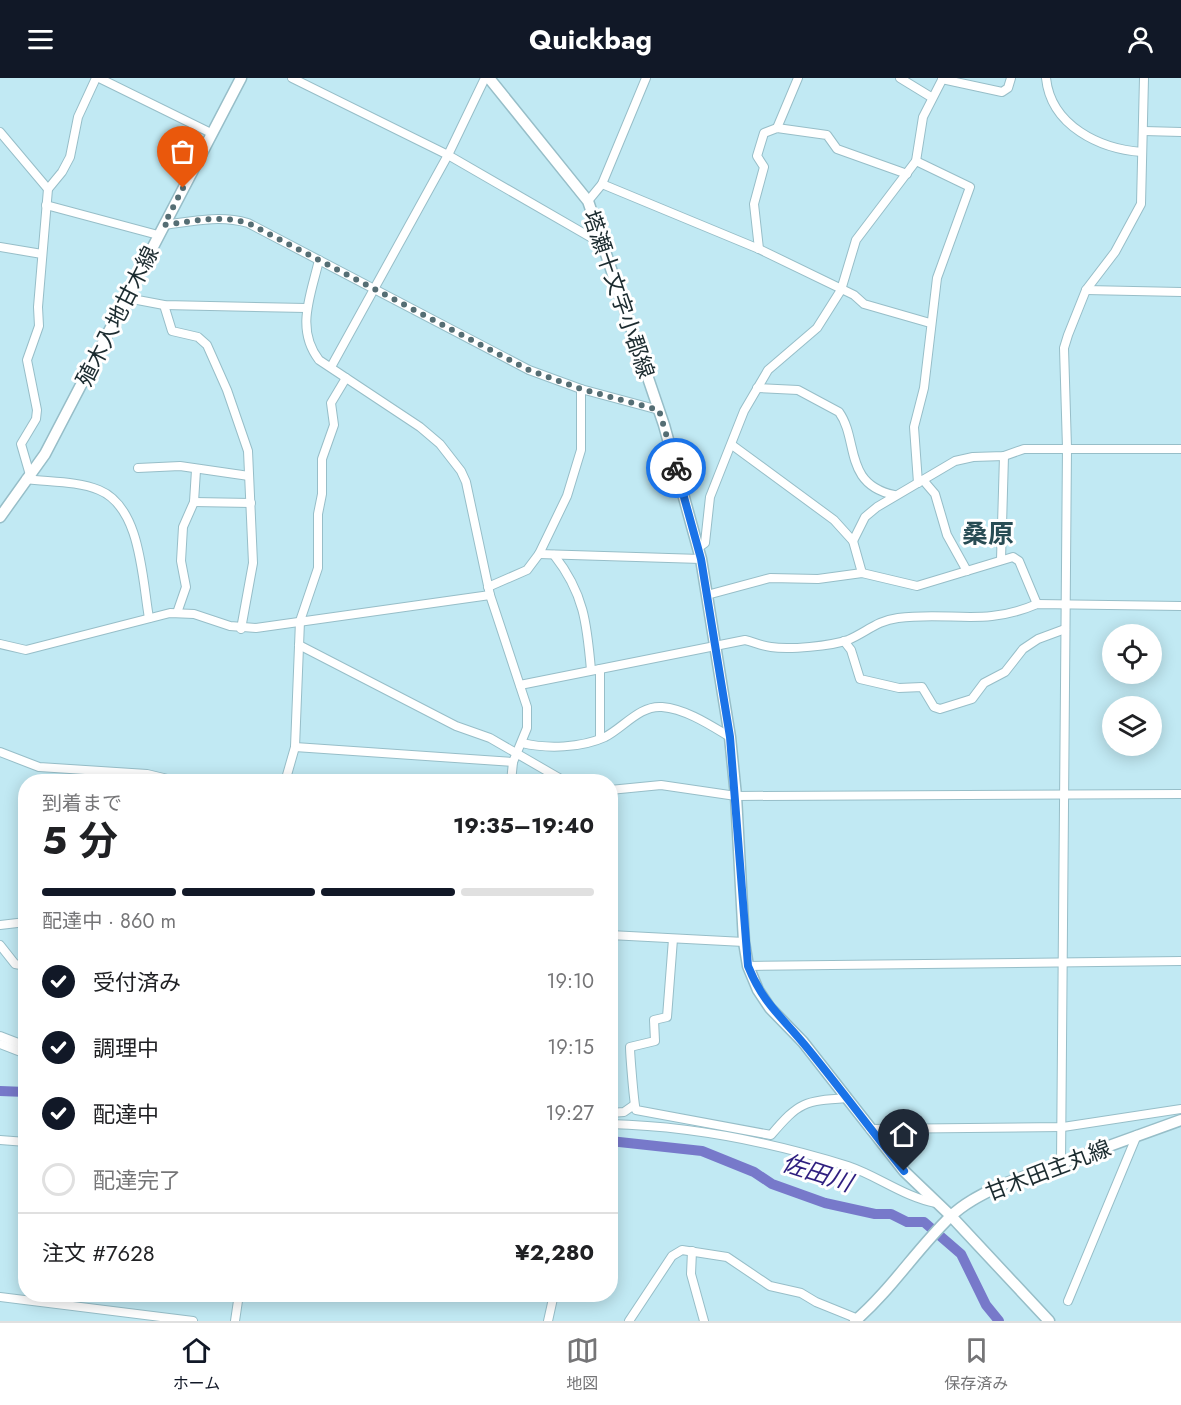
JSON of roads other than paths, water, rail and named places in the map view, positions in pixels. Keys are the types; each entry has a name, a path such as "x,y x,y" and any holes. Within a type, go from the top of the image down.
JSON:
{"main road":[{"name":"殖木入地甘木線","path":"0,517 45,454 241,78"},
{"name":"塔瀬十文字小郡線","path":"487,78 588,201 659,410 708,595 730,737 736,796 744,942 748,966 758,990 770,1008 803,1042 904,1171 1049,1321"},
{"name":"甘木田主丸線","path":"856,1320 904,1270 948,1219 976,1197 1061,1162 1181,1120"}],"street":[{"path":"149,618 135,536 124,509 112,497 99,490 28,477 21,444 36,419 37,410 27,360 39,326 48,189 62,172 70,157 78,117 98,78 212,134"},
{"path":"292,78 448,156 604,245"},
{"path":"331,367 372,288 448,156 487,78"},
{"path":"588,201 602,184 646,78"},
{"path":"777,128 798,78"},
{"path":"900,78 932,97"},
{"path":"539,554 699,554 705,543 710,497 744,411 757,388 779,359 817,328 841,290 856,240 916,161 920,131 932,97 943,79 1002,92 1008,88 1011,78"},
{"path":"1046,78 1054,105 1074,129 1109,144 1142,152"},
{"path":"1061,1162 1064,1127 1064,606 1067,448 1064,348 1086,290 1114,252 1141,204 1144,78"},
{"path":"759,249 754,204 755,191 764,167 756,156 764,133 777,128 827,135 837,150 907,174"},
{"path":"1144,131 1181,132"},
{"path":"0,132 48,189"},
{"path":"916,161 970,187 940,266 930,323 924,388 914,427 920,481 935,494 947,536 967,571"},
{"path":"602,184 759,249 854,295 864,304 930,323"},
{"path":"46,205 161,230 231,218 248,223 510,362 581,389 659,410"},
{"path":"0,247 42,254"},
{"path":"319,260 306,308 310,348 319,360 420,427 452,456 466,482 489,591 520,685 528,720 522,743 513,762 512,774"},
{"path":"1086,290 1181,292"},
{"path":"127,298 164,305 306,308"},
{"path":"164,305 172,331 198,337 207,345 245,439 251,503 253,563 242,629"},
{"path":"288,774 296,747 300,621 318,568 318,514 322,494 322,459 334,425 331,403 346,378"},
{"path":"757,388 798,390 839,412 854,462 860,473 877,489 894,495"},
{"path":"0,644 26,650 149,618 177,613 194,614 242,629 489,591 521,574 539,554 567,496 581,450 581,389"},
{"path":"732,445 834,520 853,542 862,573"},
{"path":"853,542 865,517 894,495 962,459 1004,456 1024,449 1181,449"},
{"path":"1001,560 1004,456"},
{"path":"138,468 180,466 249,476"},
{"path":"177,613 187,583 181,561 183,527 195,502 196,470"},
{"path":"195,502 251,503"},
{"path":"554,555 571,576 580,596 595,670 600,738"},
{"path":"708,595 770,578 818,579 862,573 917,586 1013,557 1019,561 1037,604"},
{"path":"520,685 745,640 765,646 786,648 843,641 865,628 895,619 934,616 984,619 1016,613 1037,604 1181,606"},
{"path":"843,641 852,650 860,679 898,688 922,687 934,706 940,709 972,699 984,683 1005,672 1023,649 1038,639 1065,629"},
{"path":"299,645 456,726 490,738 517,752 550,774"},
{"path":"522,743 546,747 600,738 642,712 662,707 704,721 730,737"},
{"path":"296,747 513,762"},
{"path":"0,752 39,767 147,774"},
{"path":"618,789 661,785 736,796 1181,794"},
{"path":"0,925 18,923"},
{"path":"618,936 744,942"},
{"path":"673,939 667,1017 654,1020 655,1041 630,1047 634,1068 634,1105 639,1113 771,1135 784,1119 810,1100 847,1098"},
{"path":"0,945 15,964 18,965"},
{"path":"748,966 1181,961"},
{"path":"0,1036 18,1043"},
{"path":"0,1044 18,1051"},
{"path":"618,1112 624,1112 634,1105"},
{"path":"870,1129 1064,1127 1181,1109"},
{"path":"618,1125 681,1129 754,1141 850,1167 922,1200 936,1203"},
{"path":"1068,1302 1137,1135"},
{"path":"0,1140 18,1141"},
{"path":"629,1321 672,1257 682,1250 727,1257 770,1286 801,1293 856,1320"},
{"path":"692,1251 691,1274 704,1321"},
{"path":"0,1297 18,1299"},
{"path":"40,1302 194,1321"},
{"path":"235,1321 237,1302"},
{"path":"548,1321 552,1302"}],"waterway":[{"name":"佐田川","path":"0,1091 18,1092"},
{"name":"佐田川","path":"618,1142 702,1151 754,1172 772,1184 825,1203 875,1214 891,1214 907,1222 924,1222 961,1254 986,1305 999,1321"}],"district":[{"name":"桑原","path":"988,534"}]}
